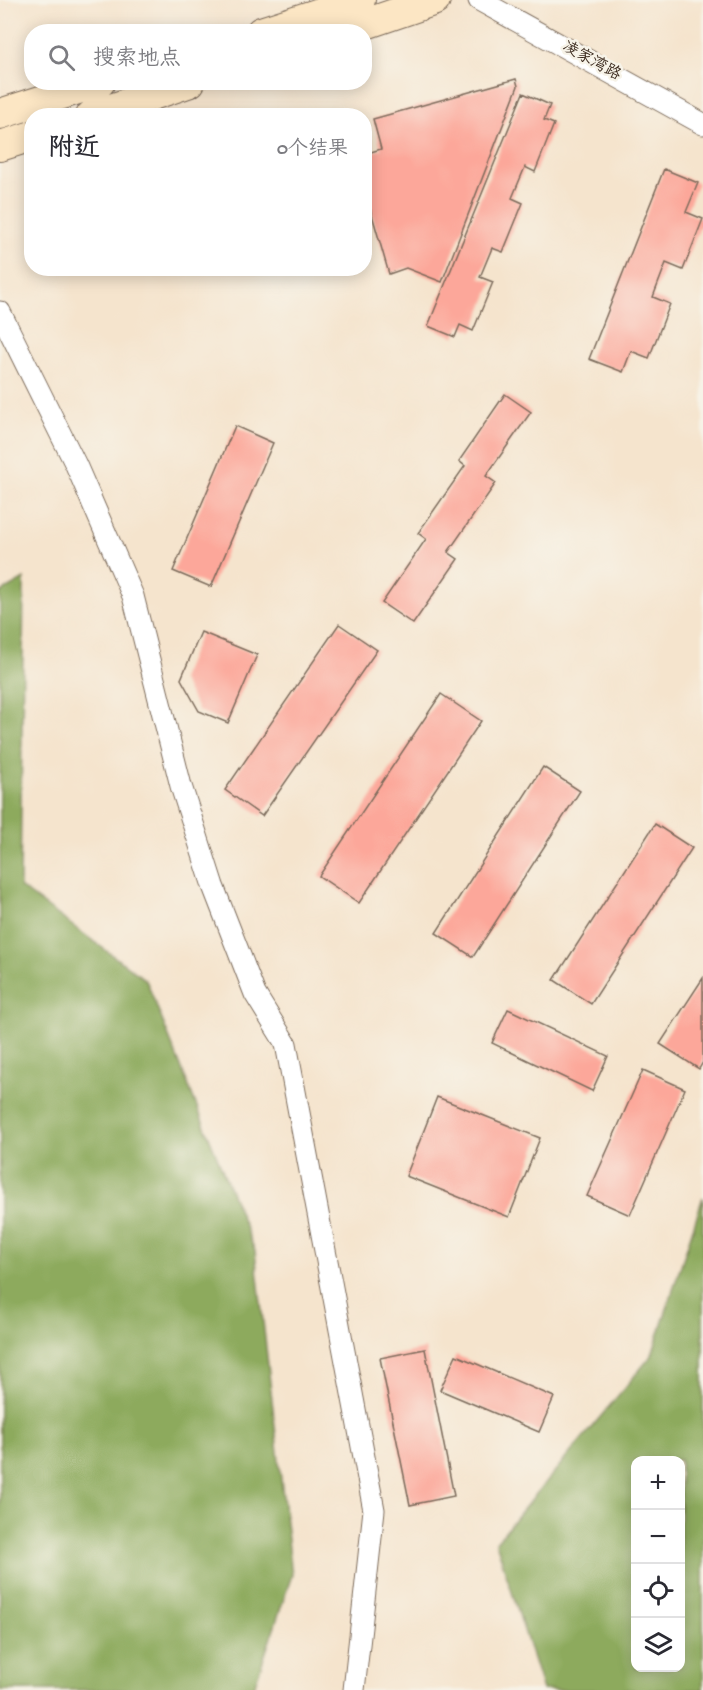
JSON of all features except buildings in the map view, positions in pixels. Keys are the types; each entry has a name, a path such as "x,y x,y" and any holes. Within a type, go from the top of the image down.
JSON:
{"main road":[{"path":"286,24 360,0"},
{"path":"365,24 435,0"},
{"path":"0,114 75,90"},
{"path":"115,108 167,90"},
{"path":"0,146 24,138"}],"street":[{"name":"凌家湾路","path":"479,0 703,124"},
{"path":"0,312 76,465 133,596 181,786 213,886 255,994 286,1044 374,1510 354,1690"}],"green space":[{"path":"24,579 20,887 146,980 255,1251 292,1575 253,1690 0,1690 0,593"},
{"path":"703,1197 703,1690 543,1690 496,1542 652,1355"}]}
